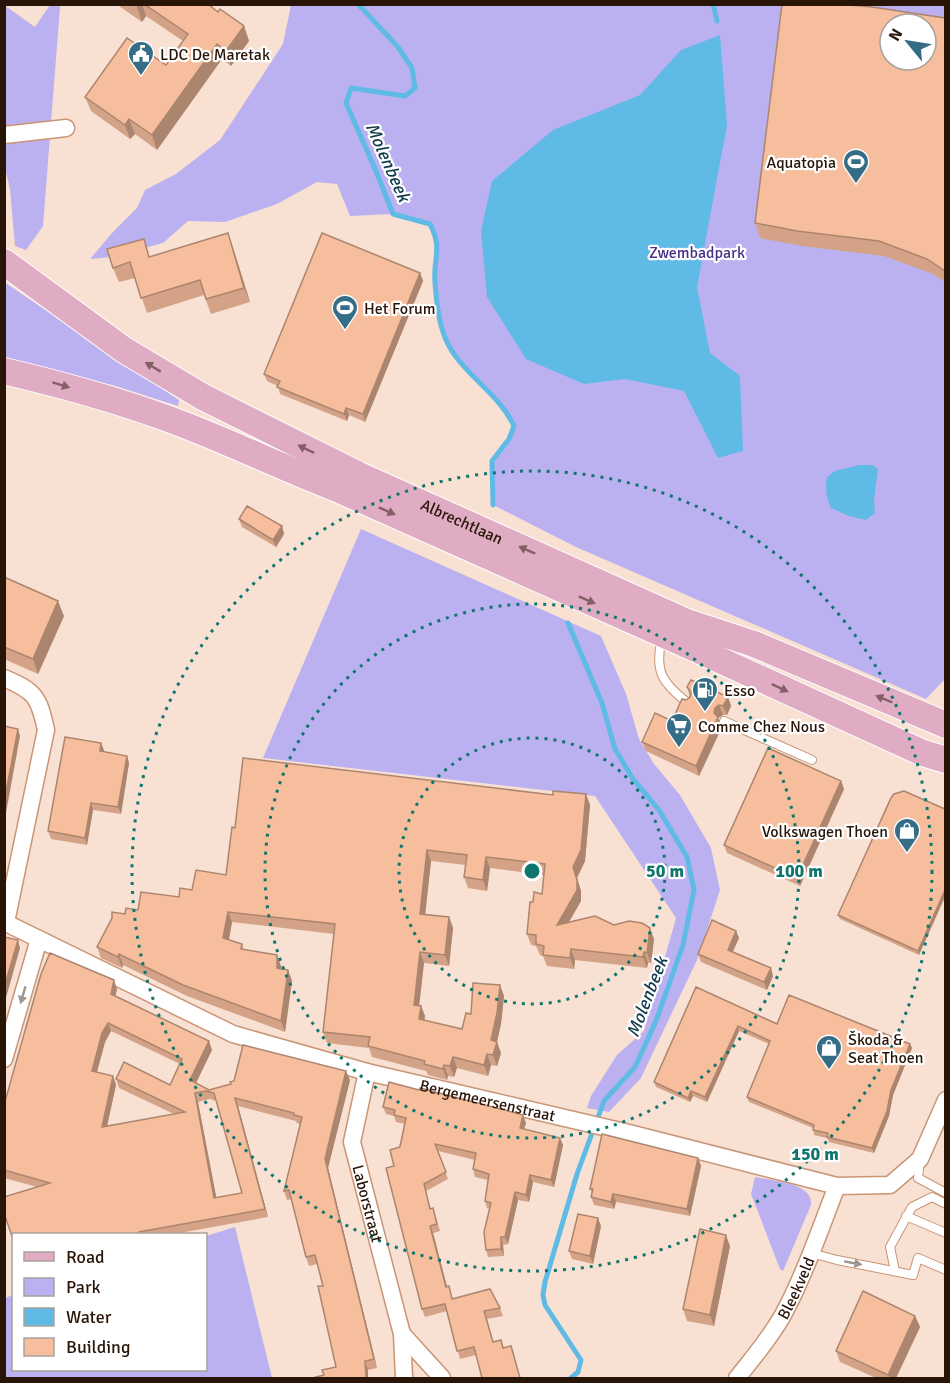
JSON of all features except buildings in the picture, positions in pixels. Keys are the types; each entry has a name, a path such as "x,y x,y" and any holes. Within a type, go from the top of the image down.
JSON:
{"main road":[{"name":"Albrechtlaan","path":"5,262 124,350 203,397 359,475 687,622 754,644 945,725"},
{"name":"Albrechtlaan","path":"4,370 111,400 175,422 335,488 923,753 945,760"}],"street":[{"path":"4,135 66,128"},
{"path":"4,678 26,687 41,705 46,730 5,922"},
{"name":"Bergemeersenstraat","path":"5,922 233,1034 367,1072 609,1128 837,1186 890,1185 920,1159 945,1100"},
{"path":"4,1059 39,939"},
{"name":"Laborstraat","path":"367,1072 352,1142 402,1334 404,1378"},
{"name":"Bleekveld","path":"736,1378 758,1353 783,1315 837,1186"},
{"name":"Laborstraat","path":"402,1334 442,1378"}],"lane":[{"path":"663,634 658,667 664,681 674,693 688,703"},
{"path":"724,721 812,760"},
{"path":"920,1159 918,1178 945,1193"},
{"path":"895,1271 890,1246 912,1207 932,1197 945,1204"},
{"path":"906,1216 945,1233"},
{"path":"811,1252 837,1260 913,1275 918,1258 945,1270"}],"green space":[{"path":"4,5 35,27 50,5 60,7 43,226 26,250 15,246 10,189 5,168"},
{"name":"Zwembadpark","path":"291,5 945,5 945,679 926,699 576,547 493,505 492,461 509,439 514,426 507,413 456,358 449,346 437,307 435,273 437,247 430,224 393,214 350,216 337,184 317,182 277,204 225,222 188,221 163,243 112,257 90,259 137,208 145,190 176,174 220,140 283,44"},
{"path":"4,282 179,400 178,406 112,385 5,361"},
{"path":"361,529 601,636 626,694 639,739 654,764 680,795 711,848 720,890 697,960 641,1078 609,1112 587,1108 591,1096 617,1055 644,1031 676,918 595,796 263,758"},
{"path":"755,1177 791,1184 806,1192 810,1198 811,1205 783,1271 780,1269 751,1194"},
{"path":"235,1227 272,1378 5,1378 5,1298 12,1295 12,1371 207,1371 207,1236"}],"water":[{"path":"720,35 727,125 697,287 710,353 740,376 743,451 718,458 684,391 625,379 584,384 526,359 487,297 481,231 492,181 553,130 640,95 681,50"},
{"path":"859,465 872,465 878,469 874,499 875,513 866,520 831,508 826,493 827,477 835,471"}],"waterway":[{"name":"Molenbeek","path":"358,4 398,47 412,68 415,88 405,96 351,88 346,103 393,214 430,224 434,233 437,247 435,288 441,326 449,346 457,358 507,413 514,426 509,439 492,461 493,505"},
{"path":"713,4 717,21"},
{"name":"Molenbeek","path":"568,623 602,703 615,749 633,779 659,810 687,857 694,890 683,945 656,1021 635,1067 604,1101 577,1174 545,1282 543,1295 545,1305 581,1360 578,1372 571,1378"}],"place":[{"name":"LDC De Maretak","path":"141,77"},
{"name":"Aquatopia","path":"856,185"},
{"name":"Het Forum","path":"345,331"},
{"name":"Esso","path":"705,713"},
{"name":"Comme Chez Nous","path":"679,749"},
{"name":"Volkswagen Thoen","path":"907,854"},
{"name":"Škoda & Seat Thoen","path":"829,1071"}]}
